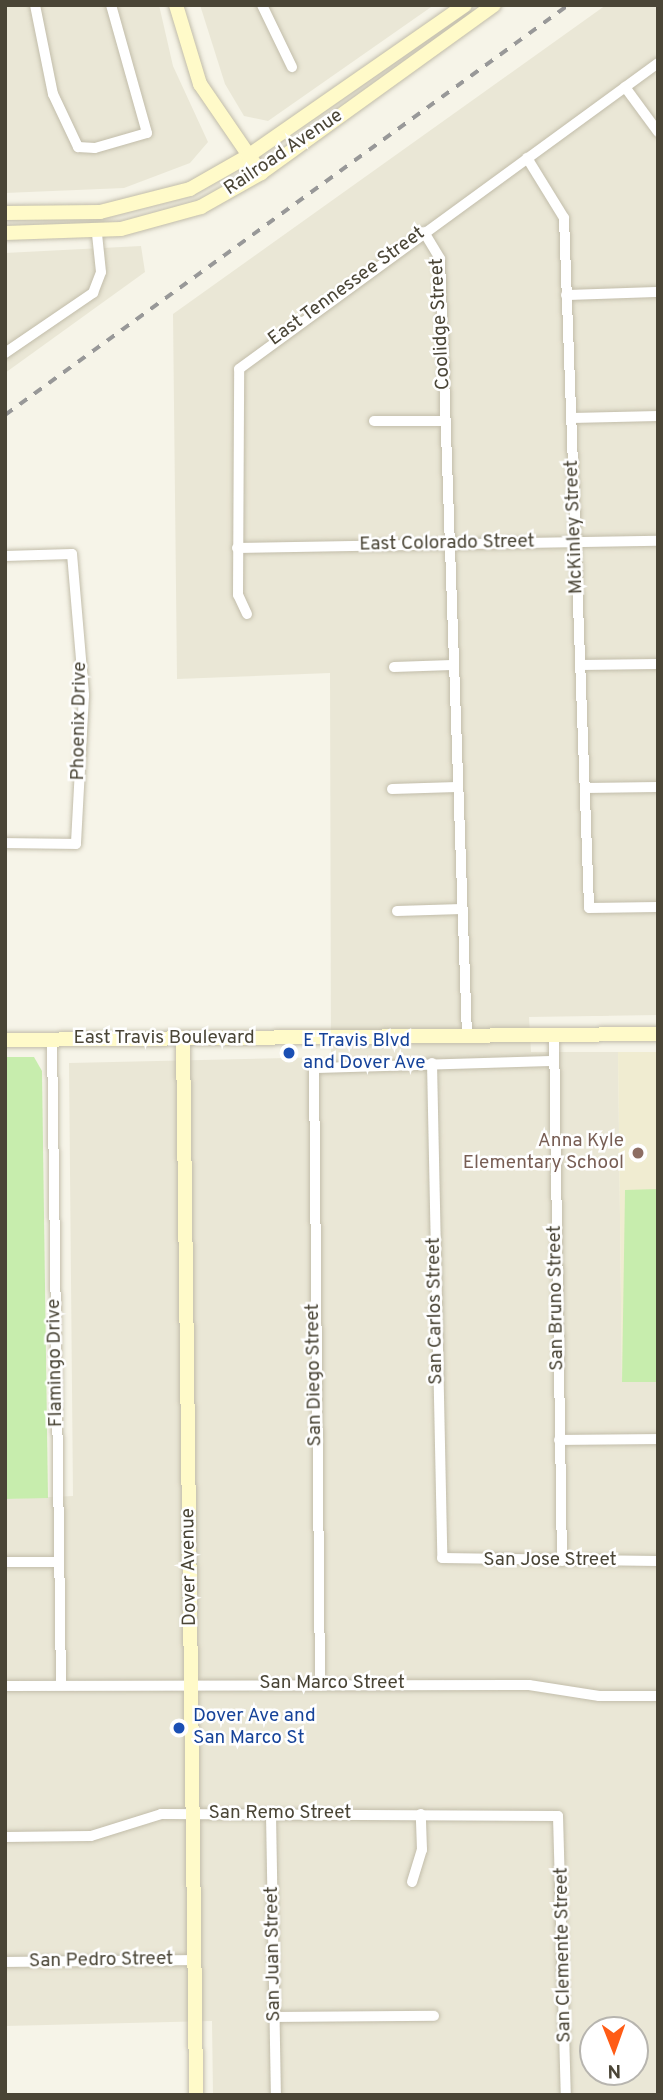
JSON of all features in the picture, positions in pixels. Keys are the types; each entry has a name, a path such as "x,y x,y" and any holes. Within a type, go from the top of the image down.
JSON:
{"main road":[{"path":"176,5 200,84 261,173"},
{"name":"Railroad Avenue","path":"5,213 100,212 157,201 248,156 465,5"},
{"name":"Railroad Avenue","path":"5,233 97,233 201,207 261,173 494,5"},
{"name":"East Travis Boulevard","path":"5,1040 658,1034"},
{"name":"Dover Avenue","path":"183,1039 196,2095"}],"street":[{"path":"35,5 53,94 78,147 95,148 147,133 111,5"},
{"path":"262,5 292,67"},
{"name":"East Tennessee Street","path":"247,614 238,595 239,369 658,63"},
{"path":"625,87 658,132"},
{"name":"McKinley Street","path":"527,158 563,210 589,908 658,907"},
{"name":"Coolidge Street","path":"424,232 440,259 452,665 467,1036"},
{"path":"5,353 93,293 101,272 97,233"},
{"path":"566,295 658,292"},
{"path":"572,418 658,416"},
{"path":"374,421 446,421"},
{"name":"East Colorado Street","path":"237,548 658,541"},
{"name":"Phoenix Drive","path":"5,556 72,554 84,695 76,844 5,843"},
{"path":"580,665 658,664"},
{"path":"394,667 452,665"},
{"path":"392,789 457,787"},
{"path":"585,788 658,787"},
{"path":"397,911 462,909"},
{"name":"San Bruno Street","path":"554,1035 562,1561"},
{"name":"Flamingo Drive","path":"52,1040 61,1685"},
{"path":"432,1063 554,1061"},
{"name":"San Diego Street","path":"320,1683 314,1068 432,1063"},
{"name":"San Carlos Street","path":"432,1063 442,1558"},
{"path":"559,1440 658,1439"},
{"name":"San Jose Street","path":"442,1558 658,1561"},
{"path":"5,1562 58,1562"},
{"name":"San Marco Street","path":"5,1686 320,1683 529,1685 599,1696 658,1696"},
{"name":"San Remo Street","path":"5,1837 91,1836 146,1818 194,1814 558,1816"},
{"name":"San Juan Street","path":"271,1814 276,2095"},
{"path":"412,1882 422,1850 421,1814"},
{"name":"San Clemente Street","path":"558,1816 566,2095"},
{"name":"San Pedro Street","path":"5,1962 196,1960"},
{"path":"275,2017 433,2016"}],"shaded area":[{"path":"5,5 159,5 173,66 208,142 190,163 124,188 5,193"},
{"path":"200,5 434,5 268,121 244,116 225,84"},
{"path":"606,5 658,5 658,1015 529,1017 531,1052 618,1052 622,1381 658,1382 658,2095 213,2095 212,2021 5,2026 5,1499 73,1496 69,1063 331,1057 330,673 177,679 173,314"},
{"path":"141,246 145,272 5,373 5,253"},
{"name":"Anna Kyle Elementary School","path":"618,1052 658,1052 658,1382 622,1382"}],"green space":[{"path":"5,1057 34,1057 42,1071 48,1498 5,1499"},
{"path":"658,1189 658,1382 622,1382 625,1190"}],"railway":[{"path":"5,415 568,5"}],"place":[{"name":"E Travis Blvd and Dover Ave","path":"289,1053"},
{"name":"Anna Kyle Elementary School","path":"638,1153"},
{"name":"Dover Ave and San Marco St","path":"179,1728"}]}
